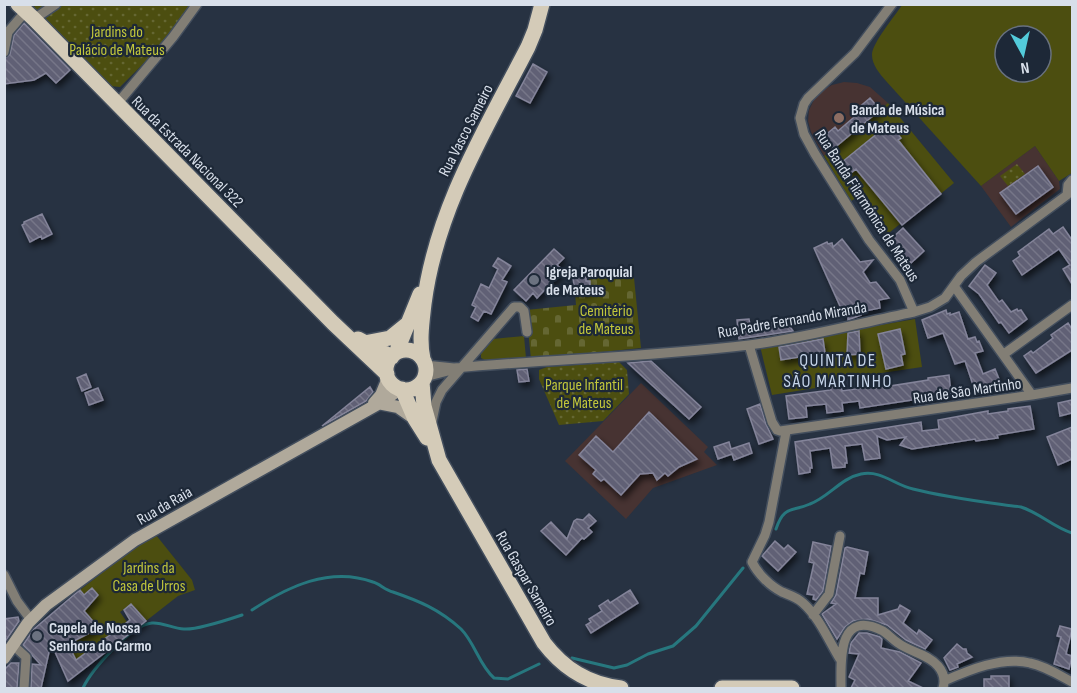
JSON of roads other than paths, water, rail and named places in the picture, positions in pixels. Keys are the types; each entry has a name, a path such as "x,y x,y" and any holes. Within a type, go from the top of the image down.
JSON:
{"main road":[{"name":"Rua Vasco Sameiro","path":"428,274 447,211 461,176 528,47 542,4"},
{"name":"Rua da Estrada Nacional 322","path":"26,12 333,323"},
{"path":"424,371 412,388 401,388 391,383 386,368 394,355 428,274"},
{"path":"428,274 421,337 424,406 435,450"},
{"path":"333,323 364,343 394,355 408,350 414,352 424,371"},
{"path":"333,323 388,376"},
{"path":"364,343 390,338 408,323"},
{"path":"364,412 379,398 388,376"},
{"path":"401,388 415,418 435,450"},
{"name":"Rua da Raia","path":"4,658 31,620 64,591 140,537 364,412 401,388"},
{"path":"378,404 398,407 415,418"},
{"name":"Rua Gaspar Sameiro","path":"435,450 448,478 530,621 556,658 579,676 596,683 621,688"},
{"path":"722,688 792,688"}],"street":[{"path":"4,52 8,32 26,12 56,4"},
{"path":"117,104 173,37 197,4"},
{"name":"Rua Banda Filarmónica de Mateus","path":"892,4 855,53 808,98 800,118 804,134 815,154 874,246 900,280 914,312"},
{"name":"Rua Padre Fernando Miranda","path":"424,371 646,356 750,345 799,337 914,312 938,303 976,262 1070,199 1068,185 1072,180"},
{"path":"954,286 1032,396"},
{"path":"1004,354 1072,305"},
{"path":"435,450 432,423 434,407 442,390 514,307 520,307 524,311 526,332"},
{"path":"750,345 772,422 777,430 786,432 767,529 752,562 768,583 798,599 813,615 840,659"},
{"name":"Rua de São Martinho","path":"786,432 1032,396 1072,388"},
{"path":"813,615 823,605 829,594 840,536"},
{"path":"4,575 17,601 31,620"},
{"path":"841,688 840,659 843,643 852,630 862,626 885,633 898,643 930,660 940,669 944,685 985,666 1019,661 1042,667 1072,682"},
{"path":"13,645 26,658 24,688"}],"waterway":[{"path":"776,529 782,516 789,511 817,501 854,476 868,473 926,492 1021,507 1072,533"},
{"path":"572,658 614,668 673,646 696,626 743,568"},
{"path":"252,610 310,581 341,576 357,578 376,583 420,602 445,616 466,635 484,667 494,678 508,679 539,664"},
{"path":"83,688 113,649 123,639 143,626 156,623 189,629 242,615"}],"place":[{"name":"Banda de Música de Mateus","path":"839,118"},
{"name":"Igreja Paroquial de Mateus","path":"534,280"},
{"name":"Capela de Nossa Senhora do Carmo","path":"37,636"}],"district":[{"name":"QUINTA DE SÃO MARTINHO","path":"838,370"}],"park label":[{"name":"Jardins do Palácio de Mateus","path":"117,40"},
{"name":"Cemitério de Mateus","path":"606,319"},
{"name":"Parque Infantil de Mateus","path":"584,393"},
{"name":"Jardins da Casa de Urros","path":"149,576"}]}
